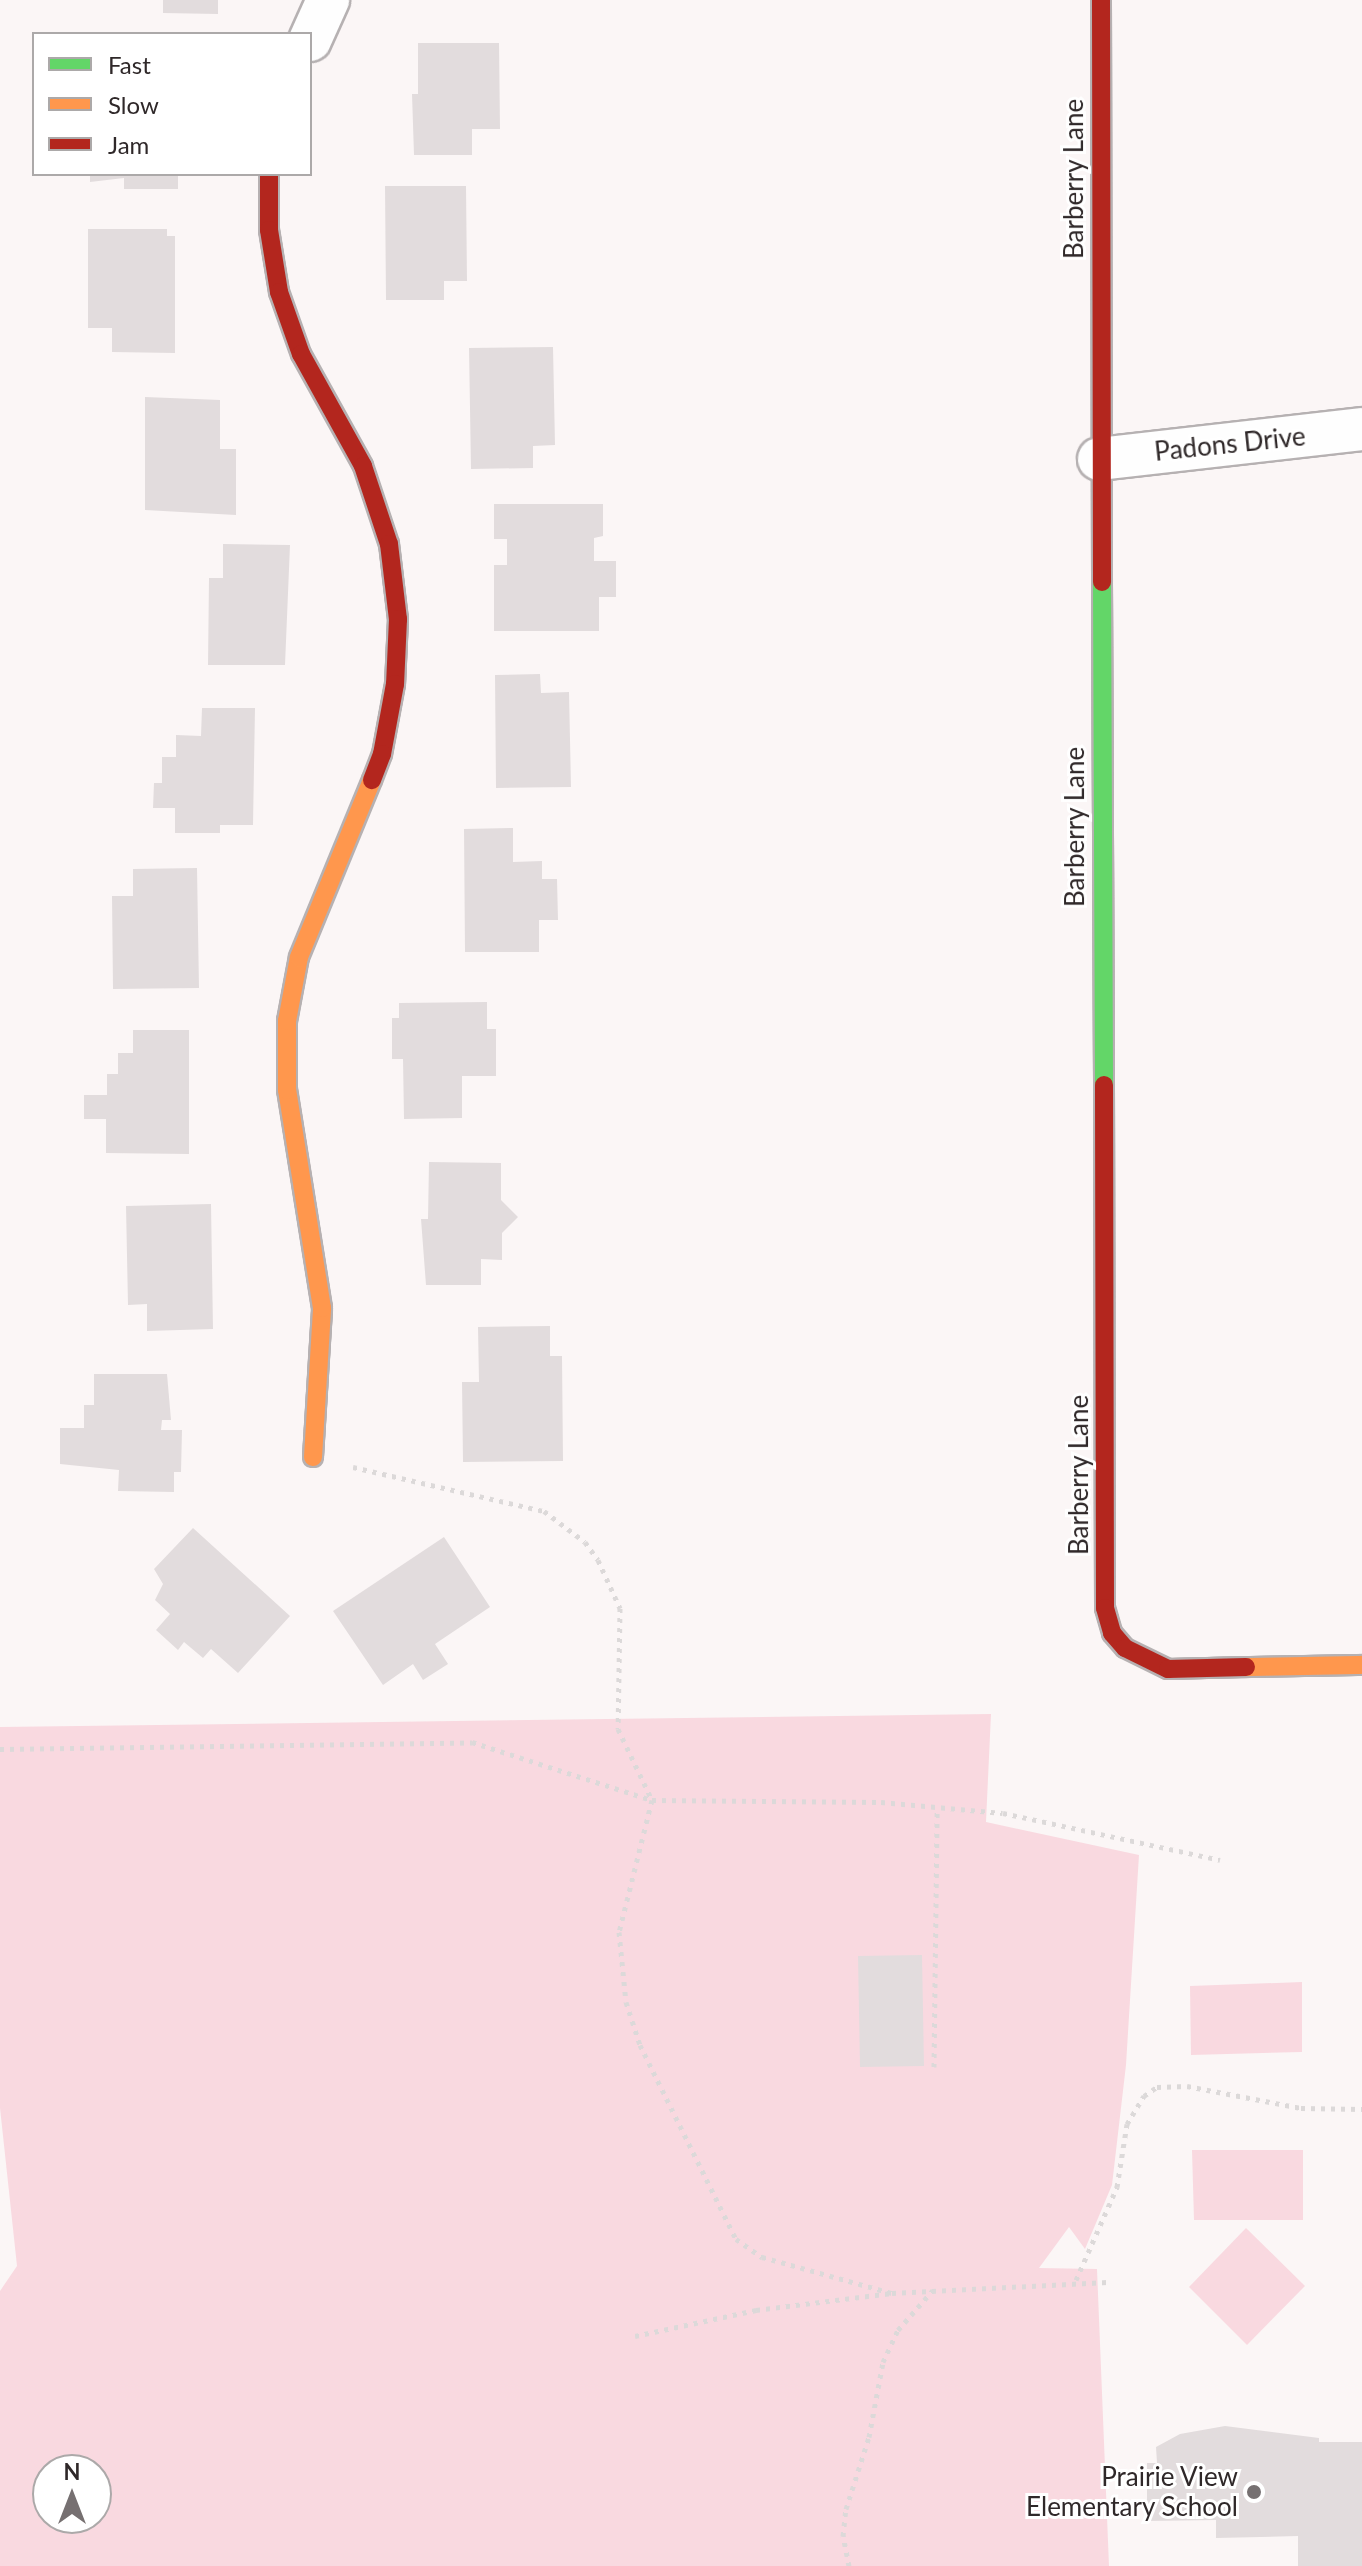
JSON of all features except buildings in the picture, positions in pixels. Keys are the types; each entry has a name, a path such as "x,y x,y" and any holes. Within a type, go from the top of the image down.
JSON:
{"street":[{"path":"312,36 328,0"},
{"name":"Barberry Lane","path":"1101,0 1099,459 1105,1608 1112,1633 1125,1648 1168,1669 1362,1665"},
{"path":"269,176 269,230 279,292 301,354 363,466 389,544 398,619 395,684 382,754 299,957 287,1021 287,1090 322,1308 313,1457"},
{"name":"Padons Drive","path":"1099,459 1362,429"}],"path":[{"path":"313,1457 544,1511 585,1542 620,1608 618,1729 652,1800 619,1932 626,2002 640,2045 700,2162 717,2207 736,2239 762,2257 892,2293"},
{"path":"0,1749 472,1742 652,1800 825,1800 1003,1813 1220,1860"},
{"path":"934,2067 937,1808"},
{"path":"1076,2280 1117,2187 1127,2124 1144,2096 1157,2087 1187,2086 1301,2108 1362,2109"},
{"path":"635,2336 756,2310 892,2293 1076,2280 1108,2282"},
{"path":"849,2566 843,2536 846,2509 869,2437 883,2362 898,2330 933,2290"}],"shaded area":[{"path":"991,1714 986,1822 1139,1855 1126,2065 1112,2185 1085,2249 1069,2227 1039,2268 1097,2269 1109,2566 0,2566 0,2291 17,2266 0,2108 0,1727"},
{"path":"1302,1982 1302,2052 1191,2055 1190,1986"},
{"path":"1192,2150 1303,2150 1303,2220 1194,2220"},
{"path":"1246,2228 1305,2286 1247,2345 1189,2287"}],"traffic: fast":[{"path":"1102,582 1104,1085"}],"traffic: slow":[{"path":"313,1457 322,1308 287,1090 287,1021 299,957 372,780"},
{"path":"1246,1667 1362,1665"}],"traffic: jam":[{"path":"1101,0 1102,582"},
{"path":"269,176 269,230 279,292 301,354 363,466 389,544 398,619 395,684 382,754 372,780"},
{"path":"1104,1085 1105,1608 1112,1633 1125,1648 1168,1669 1246,1667"}],"place":[{"name":"Prairie View Elementary School","path":"1254,2492"}]}
